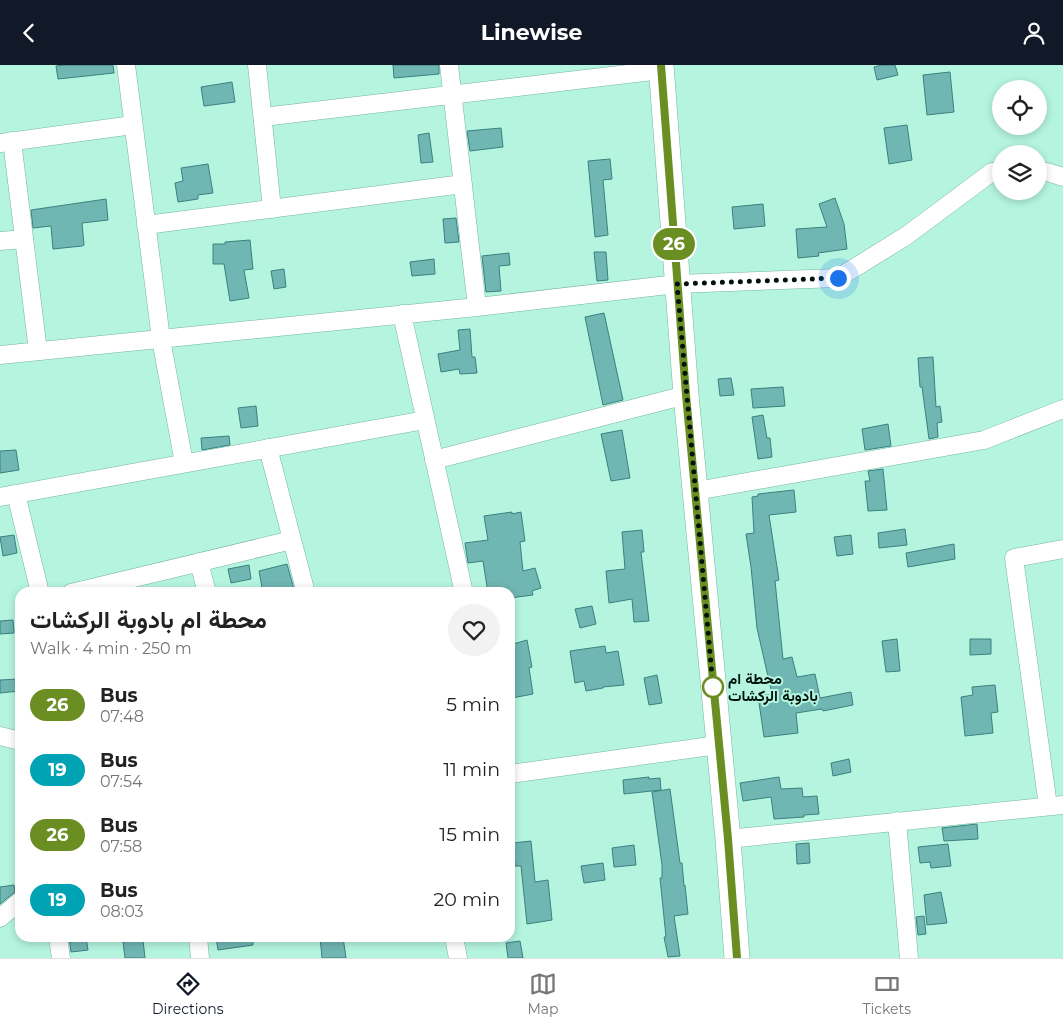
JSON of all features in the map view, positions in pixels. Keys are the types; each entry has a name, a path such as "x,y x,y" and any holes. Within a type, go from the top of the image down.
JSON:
{"main road":[{"path":"661,68 686,395 728,839 737,958"}],"street":[{"path":"126,65 161,339 184,463"},
{"path":"257,65 272,209"},
{"path":"448,65 477,307"},
{"path":"263,117 661,68"},
{"path":"38,351 24,239 6,142 133,125"},
{"path":"0,355 477,307 677,284 838,278 906,235 992,172"},
{"path":"1047,172 1063,177"},
{"path":"146,225 463,184"},
{"path":"0,241 24,239"},
{"path":"402,314 463,587"},
{"path":"434,460 686,395"},
{"path":"696,491 984,441 1063,409"},
{"path":"38,587 8,495 425,420"},
{"path":"268,448 304,587"},
{"path":"95,587 292,540"},
{"path":"728,839 1055,805 1014,558 1063,549"},
{"path":"199,562 205,587"},
{"path":"0,736 15,740"},
{"path":"515,773 718,745"},
{"path":"897,821 909,958"},
{"path":"0,918 15,905"},
{"path":"59,942 61,958"},
{"path":"198,942 200,958"},
{"path":"455,942 458,958"}],"building":[{"path":"113,65 114,73 58,79 56,66"},
{"path":"393,65 439,65 439,74 394,78"},
{"path":"895,65 898,75 877,80 874,67"},
{"path":"950,72 954,112 927,115 923,75"},
{"path":"232,82 235,102 204,106 201,87"},
{"path":"907,125 912,160 889,164 884,128"},
{"path":"501,128 503,147 470,151 467,131"},
{"path":"429,133 433,162 421,163 418,135"},
{"path":"610,159 612,179 603,180 608,235 595,237 588,161"},
{"path":"208,164 213,193 198,195 198,199 178,202 175,183 183,181 181,168"},
{"path":"835,198 844,224 847,249 818,253 819,256 798,258 796,229 827,227 819,204"},
{"path":"106,199 108,220 82,223 84,245 82,246 53,249 51,226 33,228 31,210"},
{"path":"763,204 765,226 734,229 732,207"},
{"path":"456,218 459,242 445,243 443,219"},
{"path":"250,240 253,269 244,270 249,298 230,301 224,264 213,264 213,244"},
{"path":"594,252 606,252 608,280 597,281"},
{"path":"509,253 510,265 499,266 501,291 486,292 482,256"},
{"path":"434,259 435,274 412,276 410,262"},
{"path":"284,269 286,287 274,289 271,271"},
{"path":"604,313 623,400 603,405 585,317"},
{"path":"470,329 472,357 475,357 477,373 460,374 459,369 441,372 438,354 460,350 458,330"},
{"path":"933,357 936,407 940,406 942,422 937,423 938,437 929,439 922,387 920,387 918,358"},
{"path":"731,378 734,395 720,396 718,379"},
{"path":"783,387 785,406 753,408 751,389"},
{"path":"256,406 258,426 241,428 238,408"},
{"path":"763,415 767,438 770,438 772,457 758,459 752,417"},
{"path":"888,424 891,446 865,450 862,429"},
{"path":"622,430 630,478 611,481 601,434"},
{"path":"229,436 230,445 202,450 201,438"},
{"path":"16,450 19,470 0,473 0,451"},
{"path":"883,469 887,510 868,511 865,481 870,481 868,471"},
{"path":"794,490 796,512 769,515 779,580 775,581 783,659 792,657 797,677 815,674 820,698 851,692 853,705 823,711 822,709 796,713 798,733 764,737 758,696 772,694 757,628 746,534 754,533 752,497 758,496 758,494"},
{"path":"521,512 525,541 520,542 523,571 535,568 541,588 532,591 533,595 515,597 515,587 487,587 483,561 468,563 465,543 488,540 484,516"},
{"path":"905,529 907,545 879,548 878,533"},
{"path":"642,530 644,552 641,552 649,621 634,622 632,599 609,603 606,571 625,569 622,532"},
{"path":"14,535 17,553 3,556 0,537"},
{"path":"851,535 853,554 837,556 834,537"},
{"path":"954,544 955,559 908,567 906,553"},
{"path":"287,564 293,587 262,587 259,571"},
{"path":"249,565 251,579 231,583 228,569"},
{"path":"592,606 596,624 580,628 575,609"},
{"path":"13,620 14,633 0,634 0,621"},
{"path":"897,639 900,671 886,672 882,641"},
{"path":"970,639 991,639 991,654 970,655"},
{"path":"527,640 532,667 529,668 533,694 515,697 515,644"},
{"path":"605,646 606,653 618,651 624,685 586,691 584,681 575,683 570,651"},
{"path":"657,675 662,703 649,705 644,678"},
{"path":"15,679 15,691 0,693 0,680"},
{"path":"995,685 998,712 991,713 993,733 965,736 961,697 973,695 972,687"},
{"path":"849,759 851,772 833,776 831,763"},
{"path":"649,777 649,779 660,778 661,790 624,794 623,780"},
{"path":"779,777 781,789 802,788 803,797 817,796 819,814 774,819 771,797 743,801 740,783"},
{"path":"670,789 688,914 674,916 680,956 668,957 664,937 666,937 660,878 662,878 662,865 652,792"},
{"path":"977,824 978,839 944,841 942,828"},
{"path":"531,841 535,882 548,880 552,920 527,924 521,866 515,866 515,843"},
{"path":"809,843 810,863 797,864 796,844"},
{"path":"948,844 951,866 931,868 930,862 920,863 918,847"},
{"path":"634,845 636,865 614,867 612,848"},
{"path":"603,863 605,880 584,883 581,866"},
{"path":"14,885 15,892 0,904 0,887"},
{"path":"941,892 947,923 927,925 924,895"},
{"path":"924,916 926,934 918,935 916,917"},
{"path":"520,941 523,958 508,958 506,943"},
{"path":"70,942 87,942 88,950 71,952"},
{"path":"123,942 143,942 145,958 125,958"},
{"path":"217,942 253,942 253,945 218,950"},
{"path":"320,942 344,942 346,958 322,958"}],"bus line":[{"name":"26","path":"661,65 686,395 728,839 737,958"}],"place":[{"name":"محطة ام بادوبة الركشات","path":"713,687"}],"route":[{"path":"713,687 677,284 838,278"}]}
